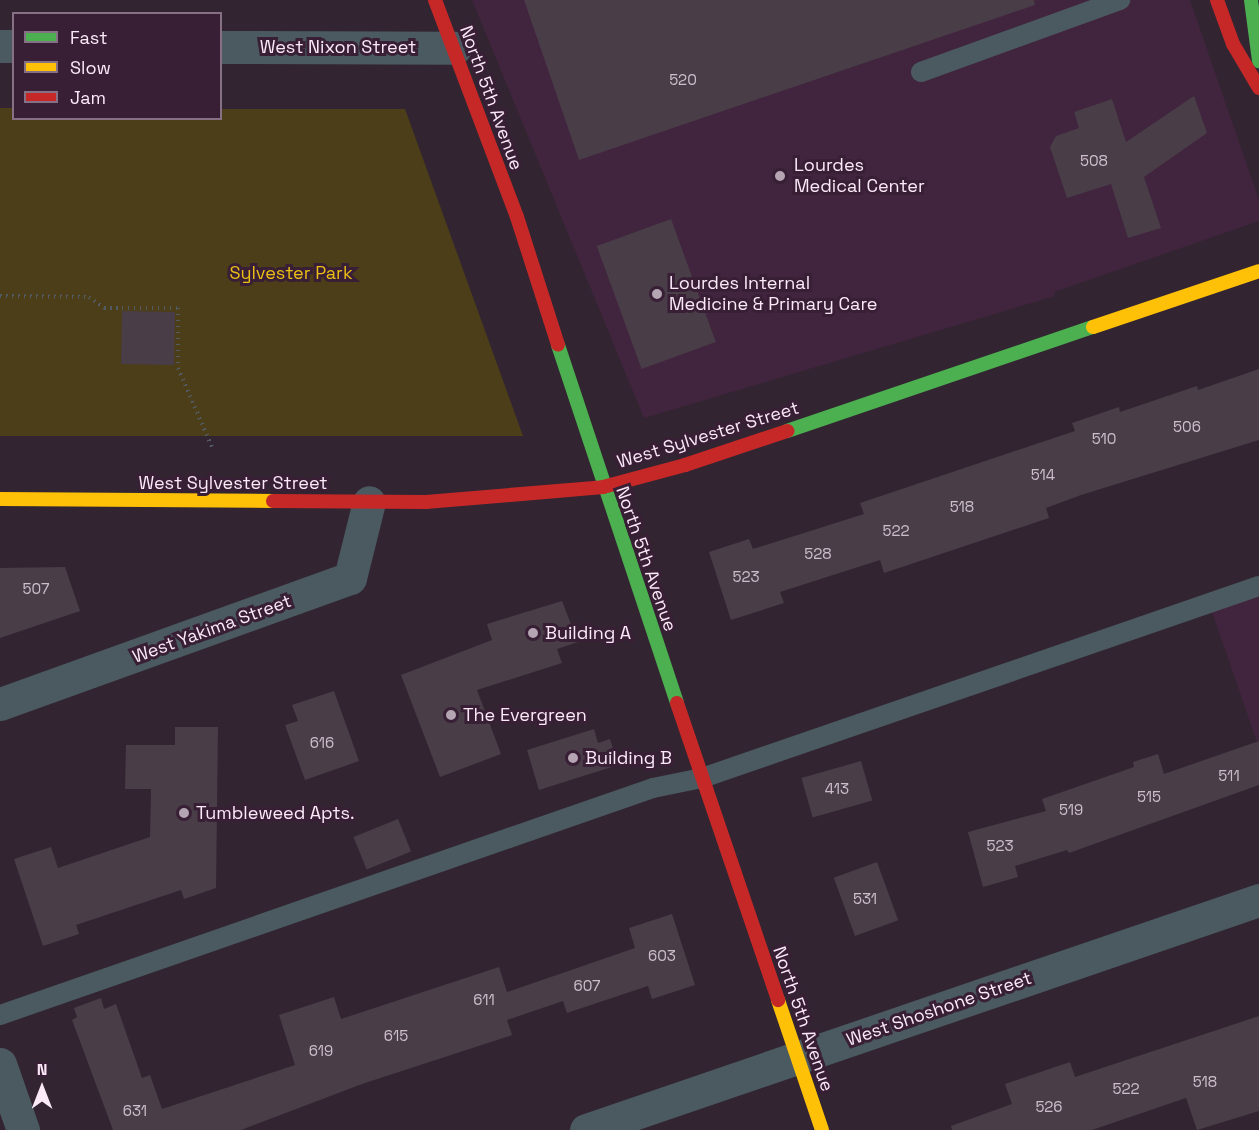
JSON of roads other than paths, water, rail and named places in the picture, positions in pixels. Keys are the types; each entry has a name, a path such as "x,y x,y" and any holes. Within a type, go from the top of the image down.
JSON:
{"street":[{"name":"North 5th Avenue","path":"435,0 517,217 603,486 822,1130"},
{"path":"1217,0 1233,44 1259,88"},
{"path":"1251,0 1259,61"},
{"name":"West Nixon Street","path":"222,47 455,48"},
{"name":"West Sylvester Street","path":"0,499 369,502 478,500 603,486 685,465 1259,271"},
{"name":"West Yakima Street","path":"0,704 350,578 369,502"},
{"name":"West Shoshone Street","path":"586,1130 1259,900"},
{"path":"0,1064 23,1130"}],"lane":[{"path":"921,72 1120,0"},
{"path":"0,1014 652,788 702,778 1259,586"}],"place":[{"name":"Lourdes Medical Center","path":"780,176"},
{"name":"Lourdes Internal Medicine & Primary Care","path":"657,294"},
{"name":"Building A","path":"533,633"},
{"name":"The Evergreen","path":"451,715"},
{"name":"Building B","path":"573,758"},
{"name":"Tumbleweed Apts.","path":"184,813"}],"park label":[{"name":"Sylvester Park","path":"291,273"}]}
